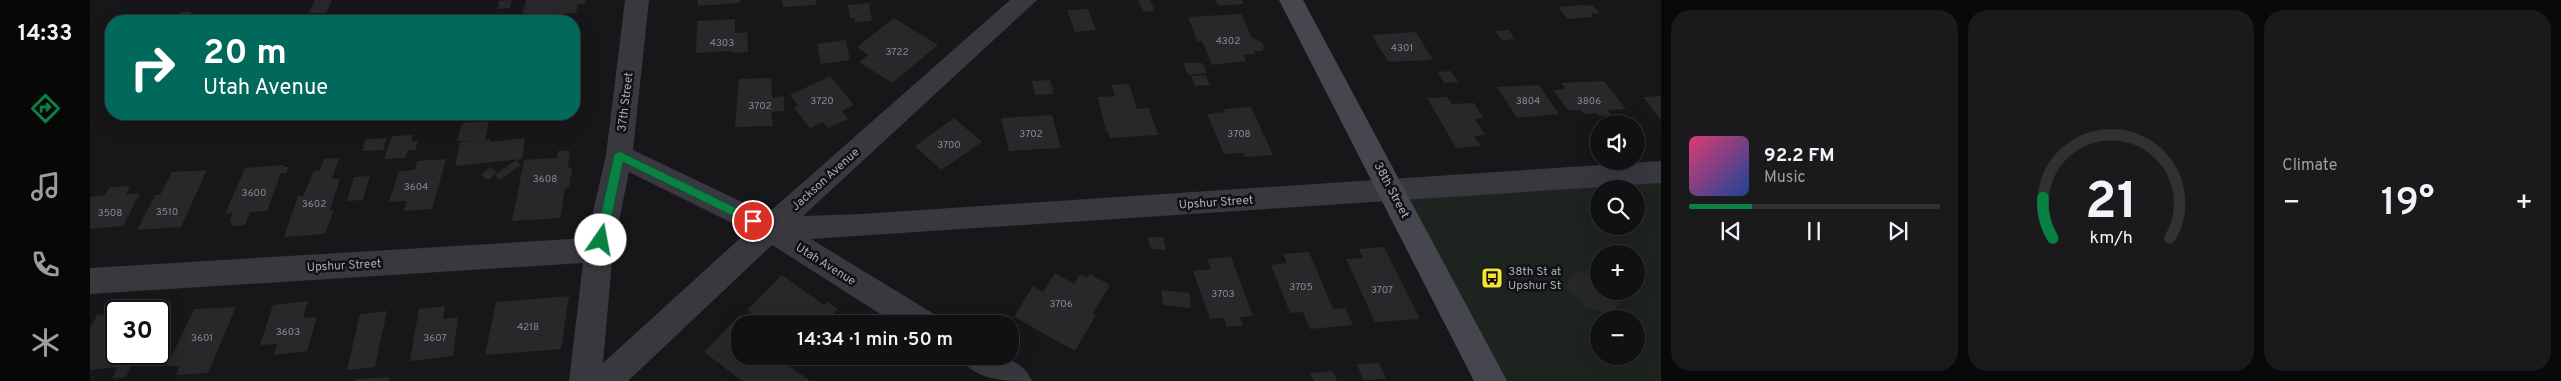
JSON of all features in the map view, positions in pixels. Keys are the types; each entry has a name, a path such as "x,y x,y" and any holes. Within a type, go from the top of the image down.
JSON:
{"main road":[{"name":"38th Street","path":"1291,0 1393,191 1491,381"}],"street":[{"name":"37th Street","path":"585,381 599,250 619,155 637,0"},
{"name":"Jackson Avenue","path":"606,381 770,229 1025,0"},
{"name":"Utah Avenue","path":"619,155 770,229 909,315"},
{"name":"Upshur Street","path":"770,229 861,226 1661,172"},
{"name":"Upshur Street","path":"90,281 599,250"},
{"path":"990,365 1016,381"}],"shaded area":[{"path":"1661,172 1661,381 1491,381 1393,191"}],"building":[{"path":"315,0 332,0 326,13 309,13"},
{"path":"512,0 510,8 498,9 499,1"},
{"path":"526,0 586,0 585,4 578,4 576,13 522,15"},
{"path":"698,0 740,0 740,3 698,6"},
{"path":"782,0 816,0 816,5 783,7"},
{"path":"1138,0 1150,0 1155,11 1143,12"},
{"path":"1215,0 1242,0 1244,4 1218,6"},
{"path":"869,3 872,21 855,22 854,18 850,18 848,5"},
{"path":"1593,6 1600,13 1591,14 1593,17 1568,19 1558,7"},
{"path":"1088,9 1096,30 1075,32 1067,10"},
{"path":"181,12 191,12 190,15 180,15"},
{"path":"1241,14 1252,38 1262,42 1265,47 1262,51 1254,51 1255,54 1243,55 1246,61 1212,65 1202,41 1198,42 1188,17"},
{"path":"894,18 938,45 892,83 859,62 868,55 857,47"},
{"path":"735,19 735,33 747,32 748,52 696,53 697,21"},
{"path":"1509,30 1515,39 1502,40 1495,31"},
{"path":"1416,32 1433,60 1388,62 1372,35"},
{"path":"846,40 850,60 821,64 817,44"},
{"path":"1183,63 1202,63 1207,73 1188,75"},
{"path":"1451,71 1458,82 1444,83 1438,72"},
{"path":"1206,75 1210,85 1195,86 1191,76"},
{"path":"830,76 854,105 842,111 848,119 828,128 823,122 810,128 794,108 798,106 790,95"},
{"path":"771,78 772,98 784,96 784,111 771,112 773,126 735,127 739,79"},
{"path":"1050,80 1054,94 1035,95 1032,81"},
{"path":"1604,81 1626,109 1608,110 1611,115 1584,114 1581,110 1568,110 1553,90 1566,89 1561,83"},
{"path":"1129,84 1137,109 1149,108 1158,135 1110,138 1108,131 1106,131 1098,97 1115,96 1111,85"},
{"path":"1539,85 1559,114 1517,118 1497,87"},
{"path":"1661,96 1661,120 1643,97"},
{"path":"1447,97 1452,104 1474,103 1483,118 1475,119 1485,135 1474,136 1481,146 1456,148 1427,98"},
{"path":"1251,107 1273,155 1245,157 1243,153 1224,154 1207,114 1225,112 1224,109"},
{"path":"1052,115 1061,148 1009,151 1001,118"},
{"path":"954,118 982,142 941,170 915,146"},
{"path":"489,121 485,140 490,139 490,142 525,138 522,159 455,166 460,142 475,141 457,141 462,123"},
{"path":"413,135 411,142 418,141 415,150 408,150 405,158 384,159 392,136"},
{"path":"387,138 383,150 362,151 366,139"},
{"path":"558,151 570,151 568,168 572,168 569,188 565,188 560,218 512,221 524,160 557,158"},
{"path":"339,158 332,179 340,179 330,210 334,210 325,234 284,237 298,196 303,196 314,171 320,170 324,159"},
{"path":"446,159 432,209 404,211 407,201 389,202 399,171 415,170 417,161"},
{"path":"516,160 521,165 500,180 495,175"},
{"path":"284,165 283,167 289,167 286,173 281,173 267,211 250,212 245,225 231,226 232,223 229,223 233,213 225,214 245,168"},
{"path":"490,167 497,172 488,180 481,175"},
{"path":"207,170 181,227 137,230 155,195 160,195 172,172"},
{"path":"370,176 363,200 347,201 354,177"},
{"path":"130,186 126,194 140,193 123,226 90,229 90,197 105,195 110,187"},
{"path":"1148,237 1163,237 1166,250 1151,249"},
{"path":"1384,247 1420,319 1375,322 1346,259 1363,258 1359,249"},
{"path":"1309,252 1333,309 1345,308 1353,325 1310,329 1303,312 1290,313 1271,265 1287,263 1283,254"},
{"path":"1231,257 1253,316 1240,317 1243,326 1227,327 1224,318 1210,319 1193,271 1211,269 1207,259"},
{"path":"1576,271 1590,273 1590,300 1620,300 1615,310 1587,308 1566,287"},
{"path":"1055,273 1074,284 1080,274 1087,278 1090,274 1110,285 1093,313 1096,315 1075,351 1019,320 1019,315 1015,315 1033,286 1043,292"},
{"path":"782,275 824,305 828,302 838,309 833,314 834,315 753,315 747,310"},
{"path":"1161,290 1189,293 1191,308 1163,305"},
{"path":"569,296 561,349 485,355 496,302"},
{"path":"308,301 303,318 317,317 307,351 274,355 277,344 260,345 273,305"},
{"path":"445,306 443,319 458,317 453,356 410,361 419,309"},
{"path":"236,307 208,373 176,375 180,366 167,366 170,365 170,360 194,309"},
{"path":"387,311 375,367 347,370 360,314"},
{"path":"105,314 105,365 136,365 131,366 126,377 113,378 117,367 90,370 90,325 92,325 97,315"},
{"path":"731,324 731,365 790,365 810,381 742,381 704,352"},
{"path":"1379,363 1386,379 1363,380 1357,364"},
{"path":"1333,371 1337,381 1314,381 1310,373"},
{"path":"390,377 389,381 356,381 356,379"}],"place":[{"name":"38th St at Upshur St","path":"1492,278"}],"route":[{"path":"601,240 619,155 753,221"}]}
